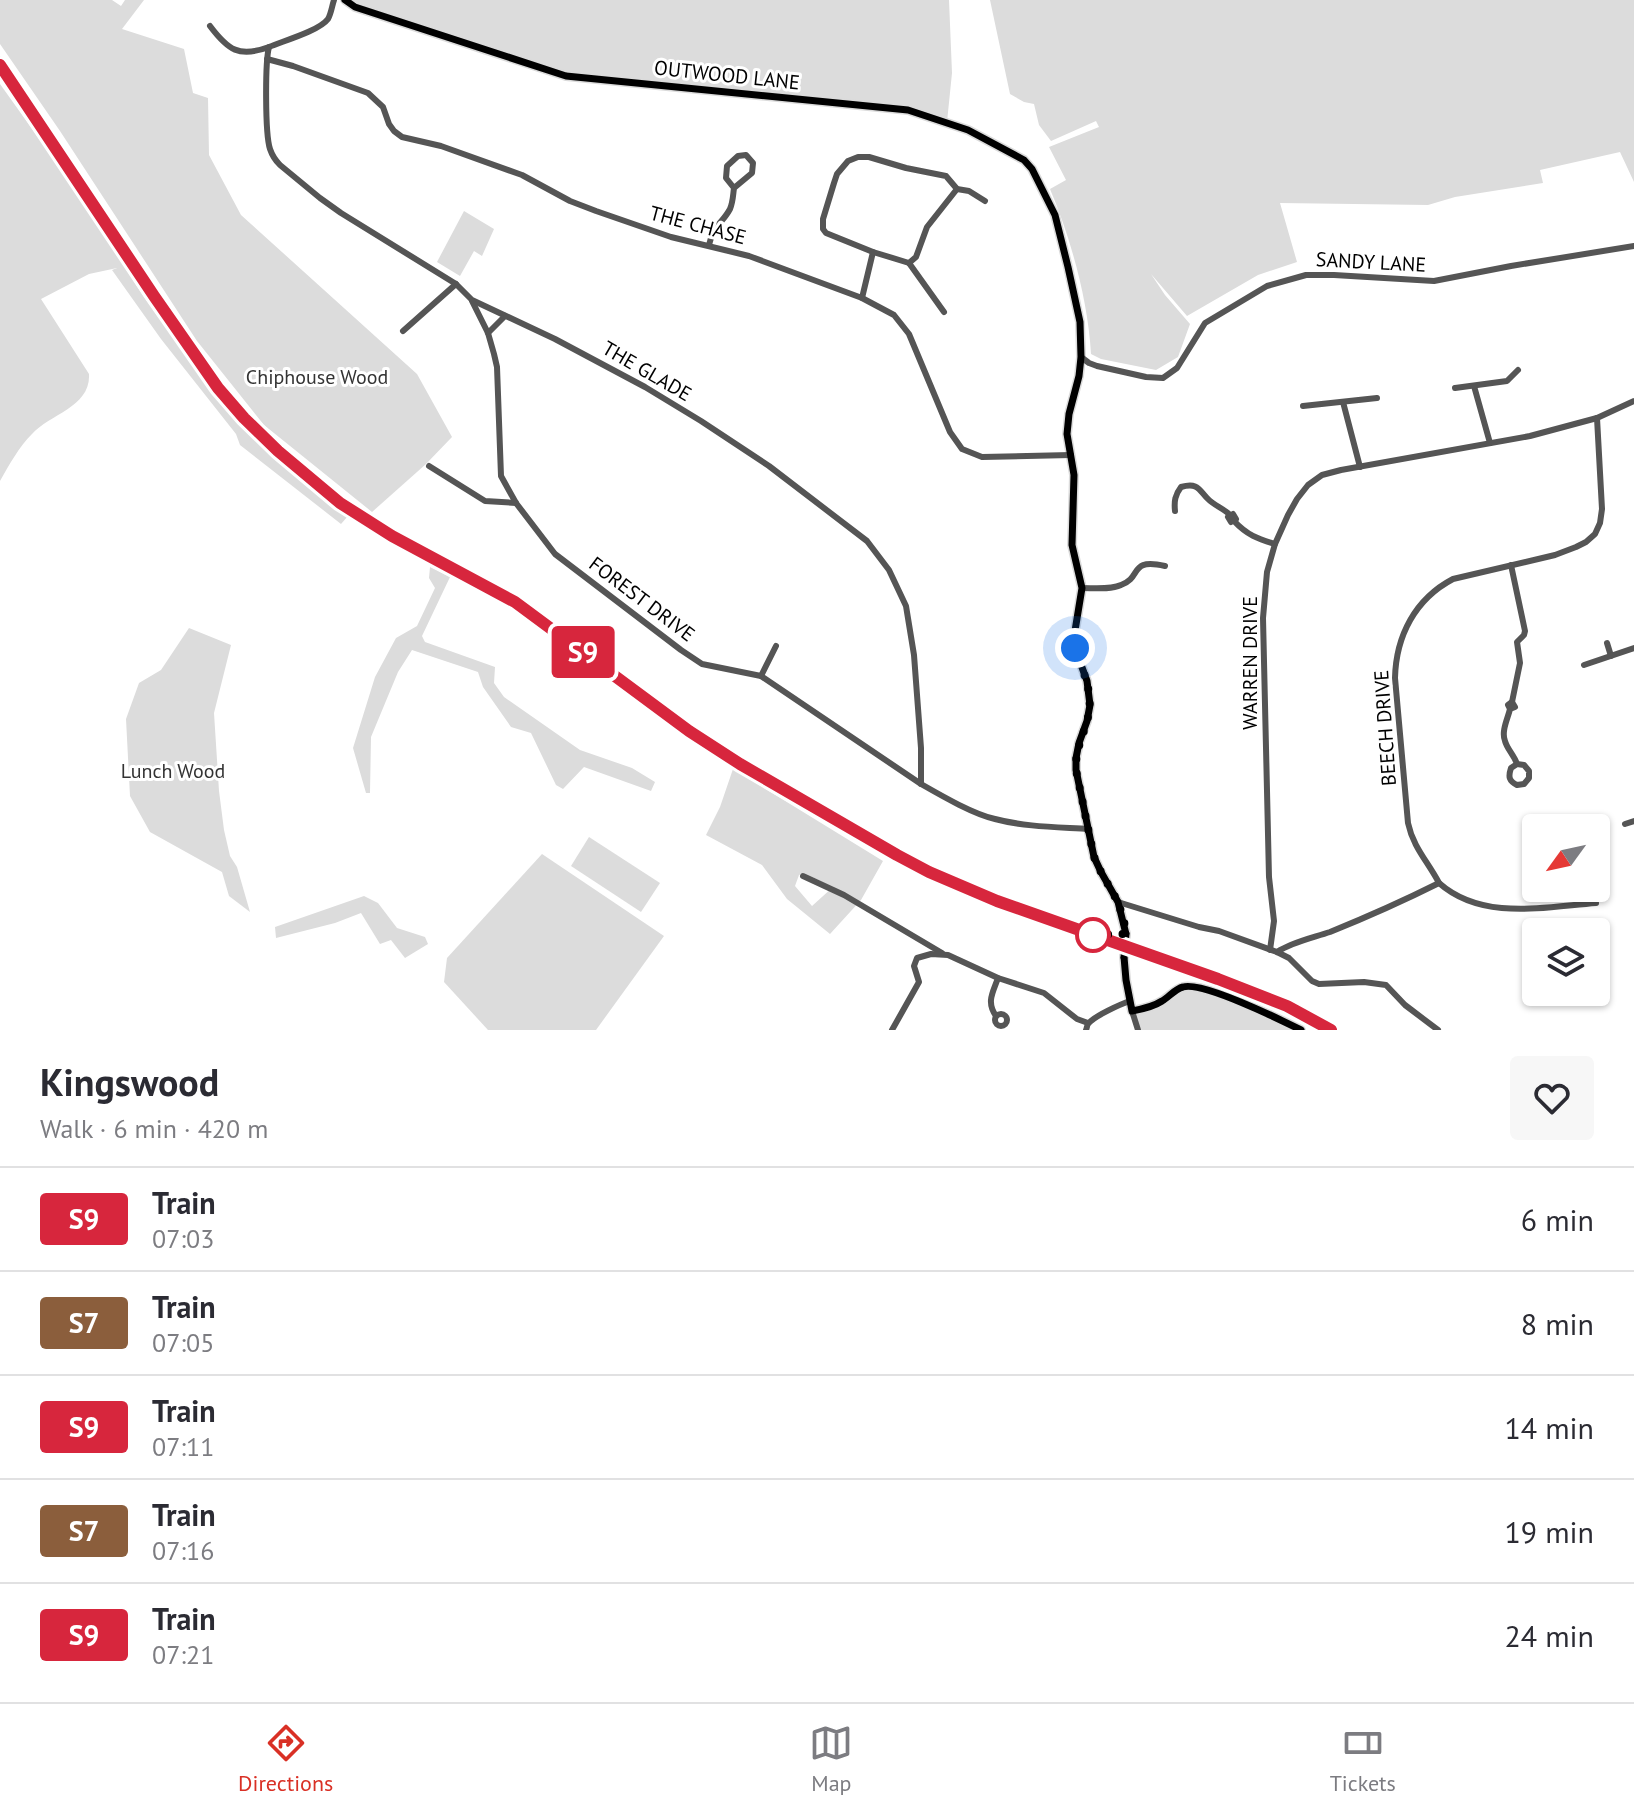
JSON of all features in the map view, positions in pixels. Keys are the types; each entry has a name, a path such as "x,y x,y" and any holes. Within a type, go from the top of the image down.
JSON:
{"main road":[{"name":"OUTWOOD LANE","path":"345,0 355,7 566,76 794,97 921,113 968,130 1024,160 1032,169 1055,215 1080,322 1079,376 1067,434 1074,475 1072,545 1082,588"},
{"path":"1082,588 1073,643 1087,681 1090,705 1079,743 1076,770 1097,865 1118,902 1124,921 1124,957 1132,1011 1153,1006 1180,989 1191,986 1227,997 1301,1030"}],"street":[{"path":"210,26 226,45 238,51 254,52 325,22 334,0"},
{"name":"THE GLADE","path":"269,47 268,139 275,159 320,198 456,284 472,300 555,339 645,387 769,466 867,541 889,570 906,606 914,655 921,784"},
{"name":"THE CHASE","path":"267,59 368,93 383,107 389,124 402,137 441,146 522,175 596,211 671,237 749,256 887,310 905,328 950,432 962,449 982,457 1071,455"},
{"path":"709,245 716,226 730,210 734,188 752,173 753,163 746,155 732,160 726,170 726,178 734,188"},
{"path":"944,312 909,263 830,236 823,229 823,219 837,174 848,161 869,157 940,174 949,178 957,189 969,191 985,201"},
{"path":"909,263 916,257 927,227 957,189"},
{"name":"SANDY LANE","path":"1081,357 1097,366 1152,379 1163,378 1177,368 1205,323 1267,286 1306,275 1434,281 1634,246"},
{"path":"862,298 873,252"},
{"path":"403,331 456,284"},
{"name":"FOREST DRIVE","path":"472,300 488,333 497,367 501,476 516,503 555,554 702,664 761,676 921,784 993,819 1089,829"},
{"path":"488,333 505,316"},
{"path":"1079,376 1097,366"},
{"path":"1455,388 1507,381 1518,370"},
{"path":"1474,386 1490,443"},
{"path":"1303,406 1377,398"},
{"name":"WARREN DRIVE","path":"1273,951 1263,618 1267,572 1275,544 1292,507 1308,485 1322,475 1530,436 1597,418 1634,401"},
{"path":"1343,402 1360,467"},
{"name":"BEECH DRIVE","path":"1439,883 1421,857 1408,823 1395,678 1395,666 1406,626 1419,605 1453,579 1565,552 1595,534 1602,509 1597,418"},
{"path":"429,466 485,501 516,503"},
{"path":"1175,511 1176,494 1181,487 1190,485 1199,488 1209,500 1223,508 1244,532 1275,544"},
{"path":"1082,588 1119,586 1127,582 1136,569 1146,564 1165,566"},
{"path":"1511,565 1525,631 1517,642 1520,663 1503,736 1517,764"},
{"path":"1607,643 1611,656"},
{"path":"761,676 776,646"},
{"path":"1584,665 1634,648"},
{"path":"1625,824 1634,821"},
{"path":"803,876 844,895 942,953 998,978 1044,993 1087,1027 1130,1001"},
{"path":"1273,951 1327,933 1439,883 1456,896 1483,906 1522,908 1596,903"},
{"path":"1118,902 1219,931 1273,951 1289,958 1319,984 1364,982 1386,985 1405,1005 1438,1030"},
{"path":"892,1030 919,982 915,961 922,956 942,953"},
{"path":"996,1016 990,1000 998,978"},
{"path":"1132,1011 1138,1030"}],"green space":[{"name":"Chiphouse Wood","path":"0,0 112,0 121,6 125,0 144,0 122,29 184,49 193,93 208,98 209,155 241,215 417,374 452,437 372,512 264,425 197,341 0,44"},
{"path":"351,0 949,0 952,73 947,122 921,113 566,76 482,44 357,5"},
{"path":"990,0 1634,0 1634,182 1620,152 1540,170 1543,183 1455,197 1428,205 1280,203 1297,262 1258,275 1187,316 1151,274 1190,324 1178,357 1156,370 1101,359 1091,354 1077,270 1050,189 1066,180 1049,147 1099,127 1096,121 1051,141 1039,125 1034,104 1010,94"},
{"path":"0,84 204,380 252,435 348,516 341,524 240,445 236,434 161,339 112,270 117,268 89,274 41,299 89,374 88,385 77,402 27,439 0,481"},
{"path":"464,211 494,229 482,256 474,251 460,276 437,262"},
{"path":"430,567 450,577 422,636 425,642 495,667 494,683 504,697 580,750 632,768 655,782 651,791 584,767 563,789 556,785 531,733 511,727 483,687 478,672 412,650 398,672 371,737 370,793 366,793 353,748 375,677 396,638 417,626 435,588 429,578"},
{"name":"Lunch Wood","path":"189,628 231,645 214,713 219,791 230,856 237,867 250,912 229,896 222,872 150,832 130,796 126,719 139,683 161,670"},
{"path":"733,769 883,861 861,900 830,934 787,899 762,865 706,835","holes":["804,873 833,887 812,906 795,886 799,875"]},
{"path":"589,837 660,883 641,912 571,866"},
{"path":"542,854 664,936 596,1030 488,1030 444,982 447,958"},
{"path":"364,896 378,903 397,928 425,937 428,944 405,958 391,940 380,944 361,913 276,938 275,927"},
{"path":"1191,986 1301,1030 1138,1030 1132,1011 1153,1006 1180,989"}],"railway":[{"path":"0,57 221,385 263,431 342,499 394,533 517,599 691,728 899,852 998,897 1288,1003 1337,1030"}],"train":[{"name":"S9","path":"0,65 218,388 278,451 340,503 392,536 515,602 689,731 897,855 997,901 1287,1006 1331,1030"}],"route":[{"path":"1075,648 1090,694 1076,770 1094,857 1118,902 1126,934 1093,935"}]}
